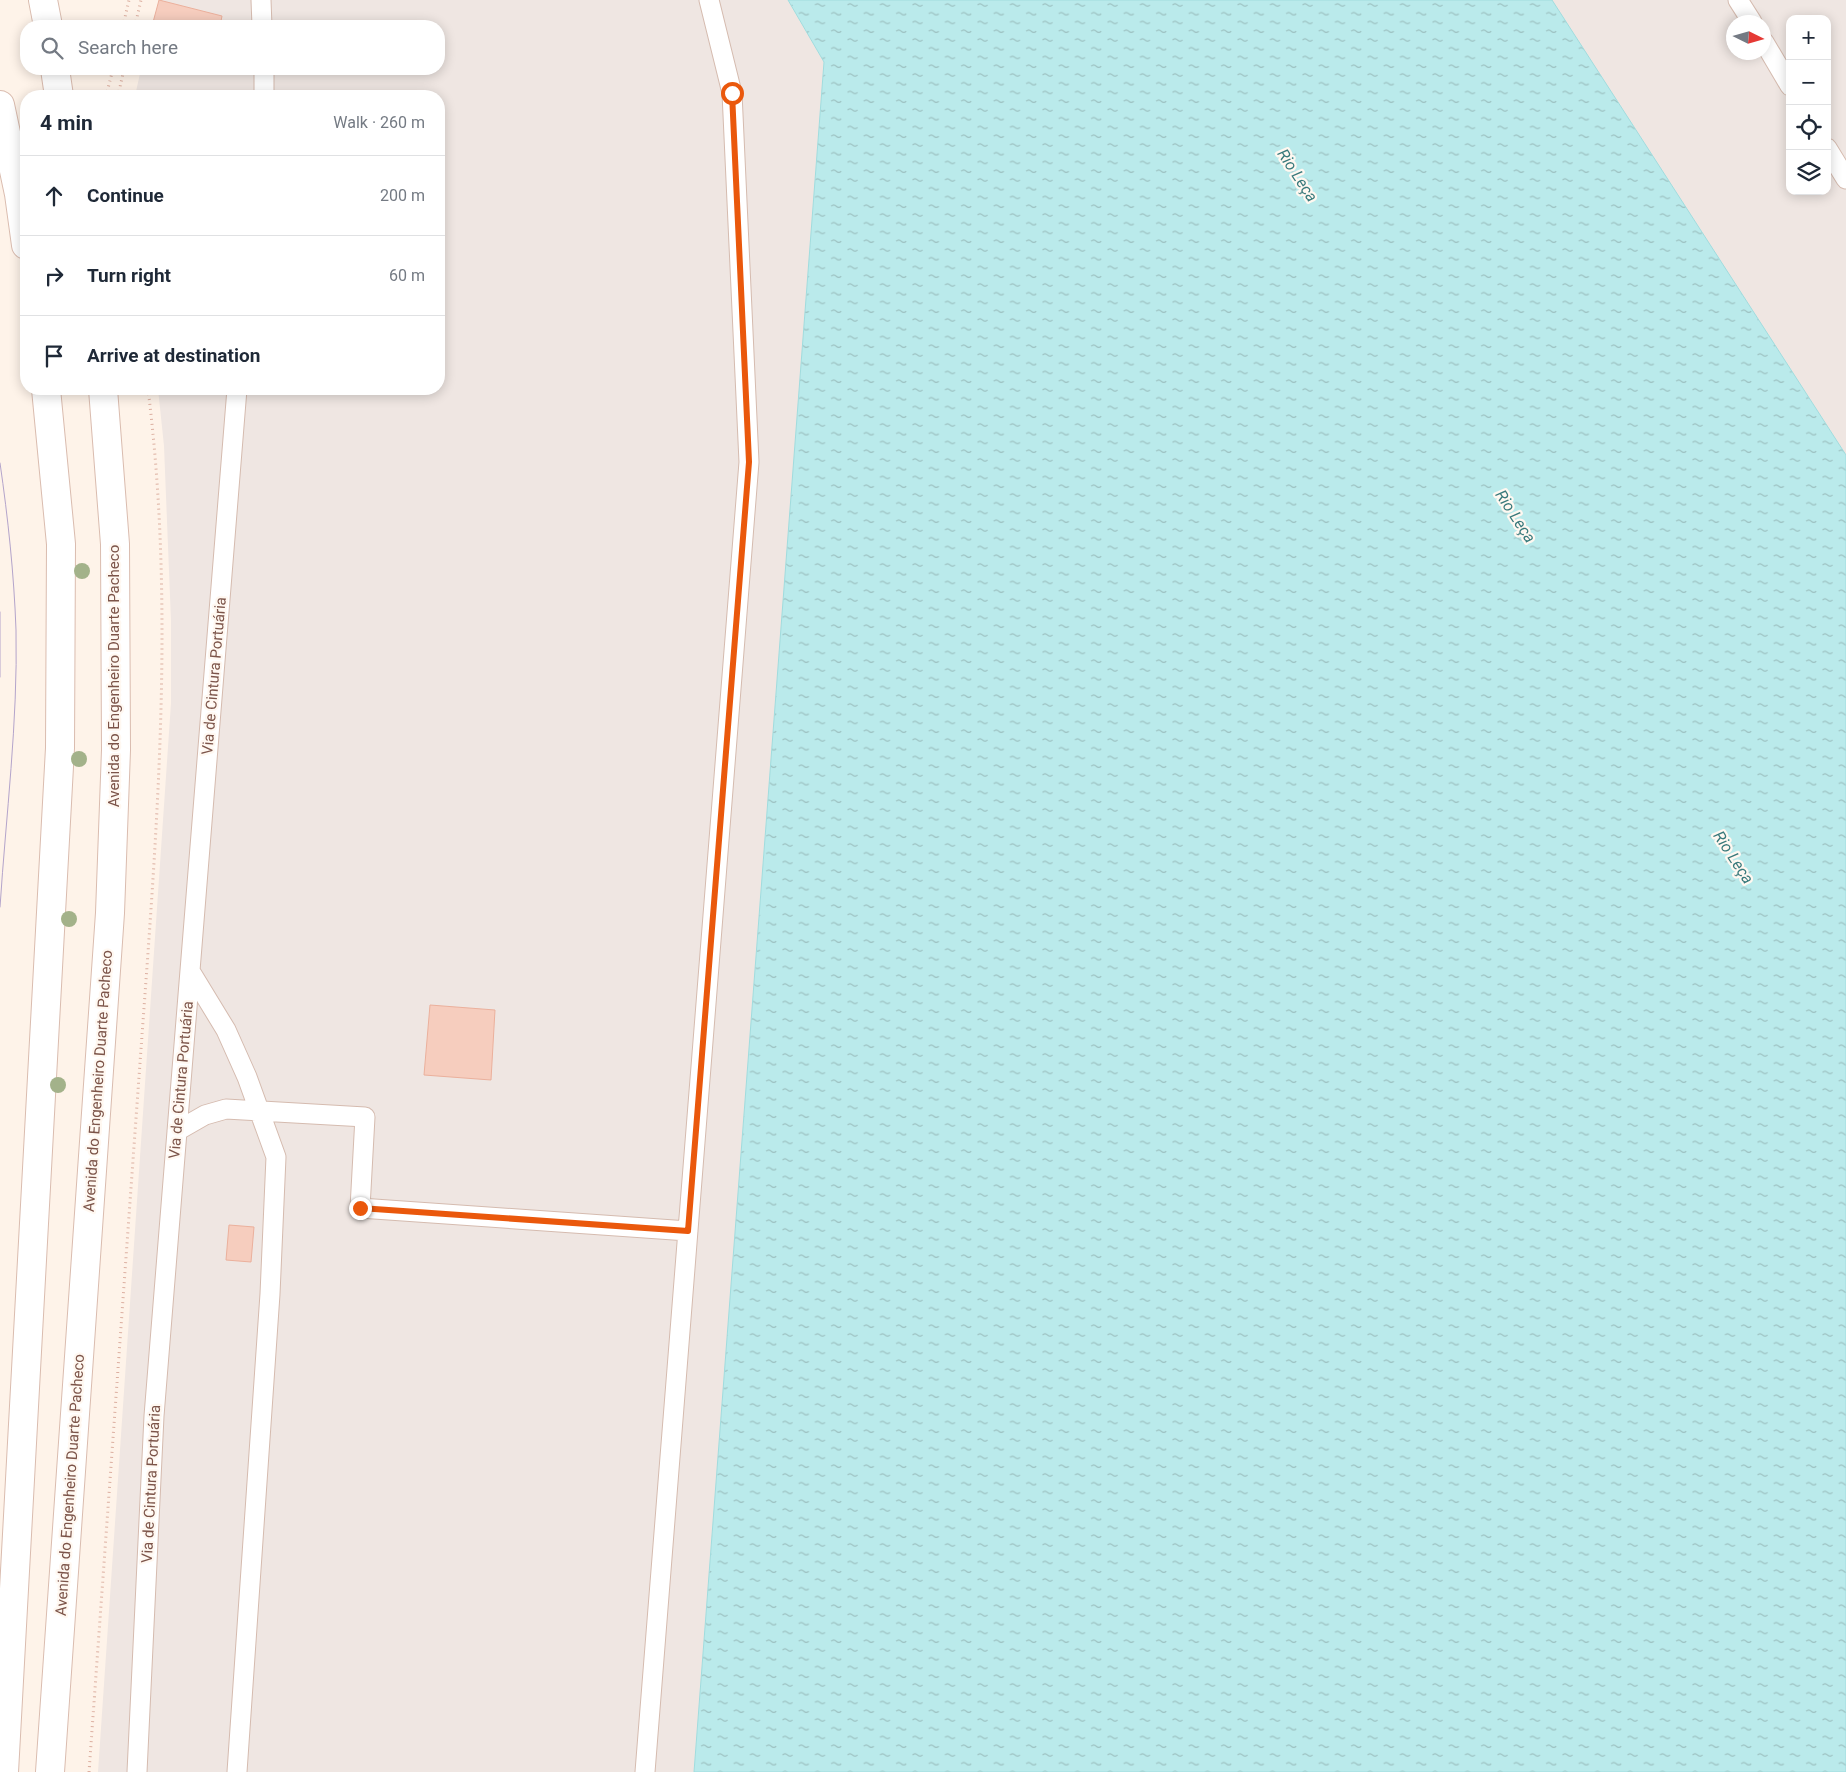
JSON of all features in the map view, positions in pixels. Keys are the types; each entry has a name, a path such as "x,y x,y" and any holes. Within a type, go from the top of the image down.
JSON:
{"main road":[{"path":"43,0 47,20"},
{"path":"56,75 59,90"},
{"path":"0,105 20,201"},
{"path":"4,1772 60,748 61,544 47,395"},
{"name":"Avenida do Engenheiro Duarte Pacheco","path":"50,1772 111,884 116,750 116,544 104,395"}],"lane":[{"path":"261,0 262,20"},
{"path":"645,1772 749,462 732,93 709,0"},
{"path":"1738,0 1748,15"},
{"path":"1771,54 1786,79"},
{"path":"264,75 264,90"},
{"path":"1828,150 1846,179"},
{"name":"Via de Cintura Portuária","path":"137,1772 154,1416 237,395"},
{"path":"190,971 226,1030 247,1077 276,1157 270,1294 237,1772"},
{"path":"177,1131 205,1115 226,1109 365,1117 360,1208 688,1231"}],"path":[{"path":"124,20 129,0"},
{"path":"136,20 141,0"},
{"path":"108,90 111,75"},
{"path":"119,90 123,75"}],"shaded area":[{"path":"159,0 788,0 824,62 694,1772 98,1772 171,703 171,621 164,446 159,395 445,395 445,90 136,90 140,75 445,75 445,20 154,20"},
{"path":"1551,0 1846,0 1846,455"}],"water":[{"name":"Rio Leça","path":"788,0 1552,0 1846,455 1846,1772 694,1772 824,62"}],"building":[{"path":"159,0 222,16 221,20 154,20"},
{"path":"430,1005 495,1010 491,1080 424,1075"},
{"path":"229,1225 254,1227 251,1262 226,1260"}],"tram line":[{"path":"0,463 8,525 16,630 13,734 0,907"},
{"path":"0,612 0,677"}],"route":[{"path":"360,1208 688,1231 749,462 732,93"}]}
